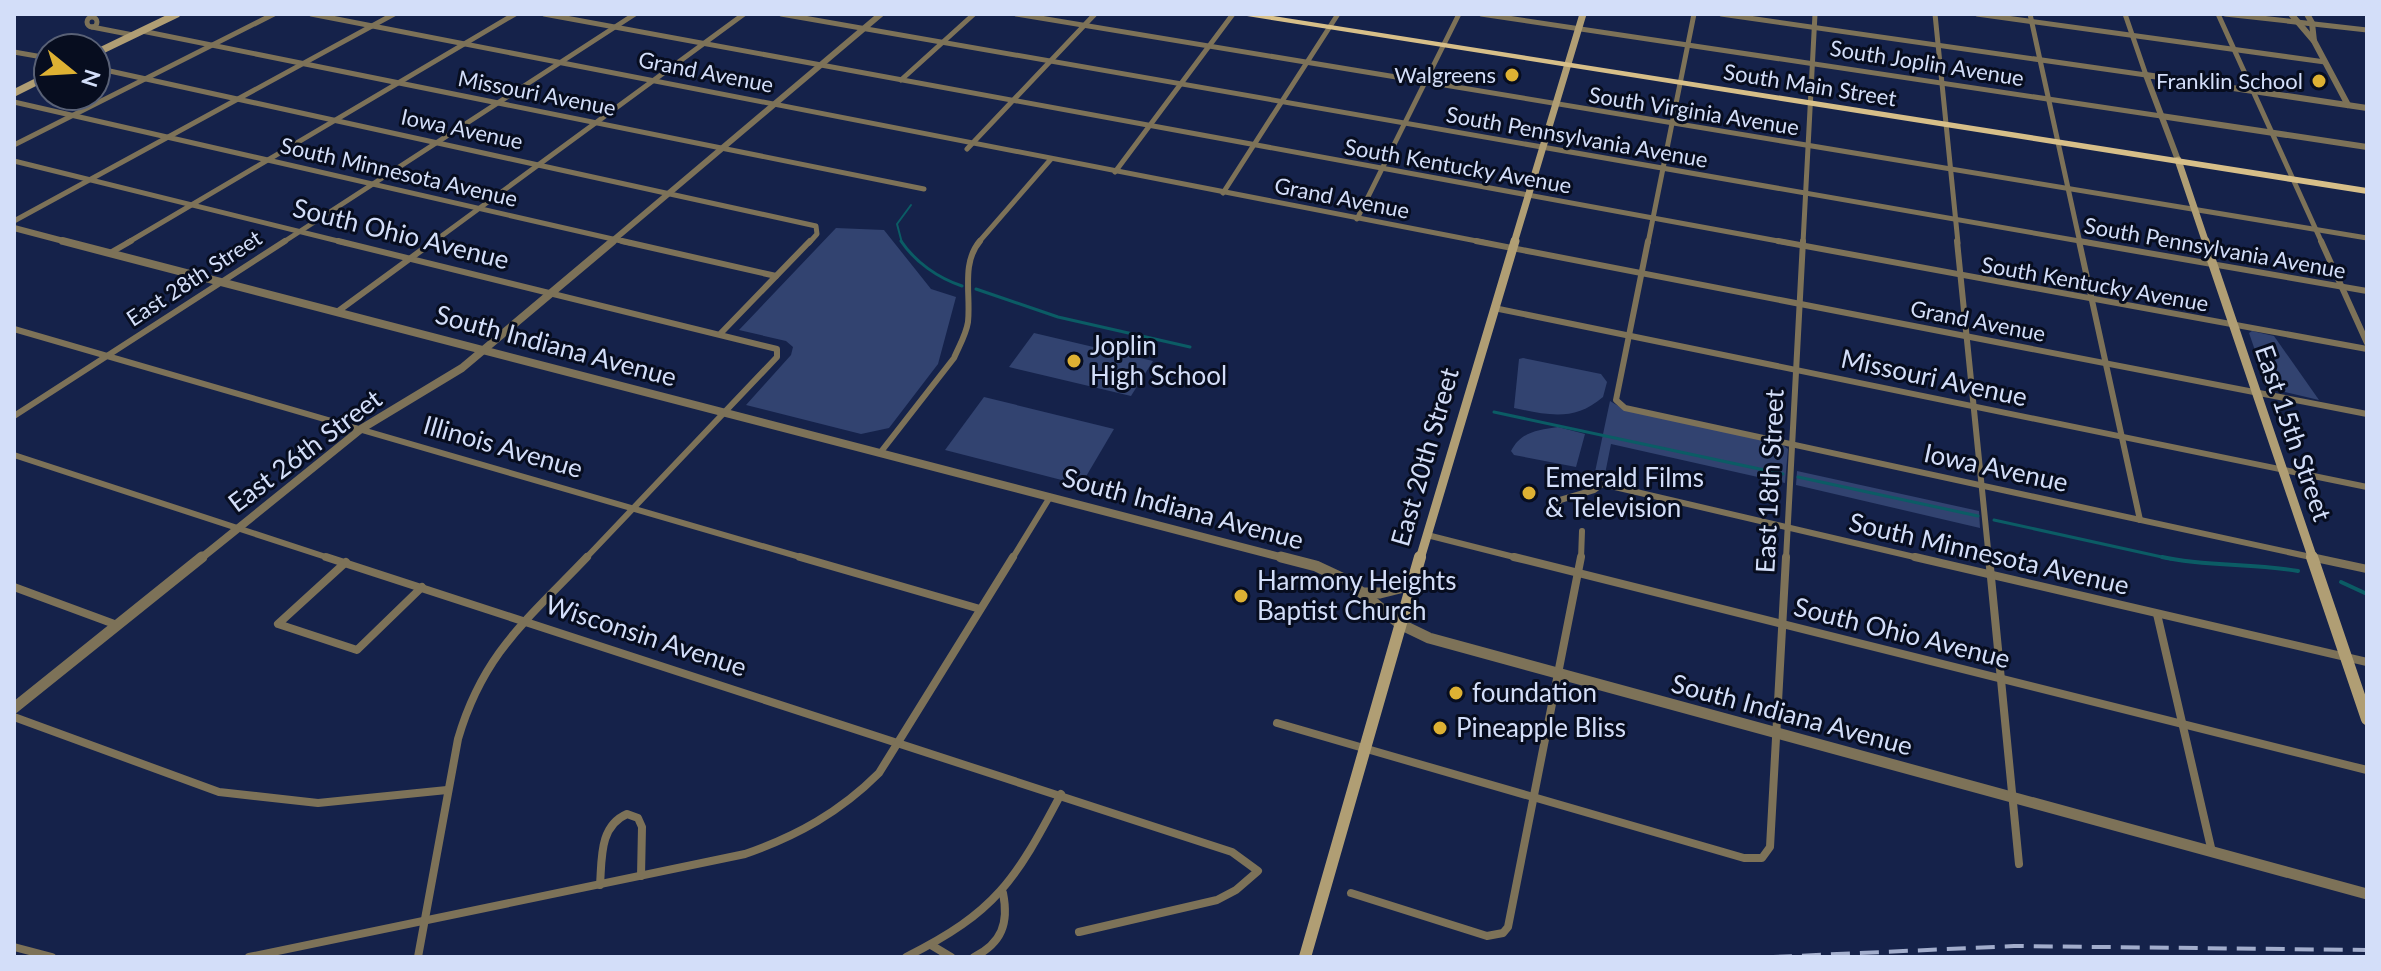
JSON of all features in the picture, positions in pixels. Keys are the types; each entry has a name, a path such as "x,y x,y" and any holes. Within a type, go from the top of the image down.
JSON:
{"main road":[{"path":"112,45 177,14"},
{"name":"South Main Street","path":"1247,14 2367,191"},
{"name":"East 20th Street","path":"1305,957 1363,748 1583,14"},
{"path":"14,93 32,84"},
{"name":"East 15th Street","path":"2178,160 2367,719"}],"street":[{"path":"14,145 274,14"},
{"name":"Grand Avenue","path":"311,14 776,104 970,146 1051,159 2367,414"},
{"path":"14,221 394,14"},
{"path":"110,253 515,14"},
{"name":"South Kentucky Avenue","path":"544,14 1963,276 2367,346"},
{"name":"East 28th Street","path":"14,416 635,14"},
{"path":"337,312 744,14"},
{"name":"South Pennsylvania Avenue","path":"781,14 2367,291"},
{"name":"East 26th Street","path":"14,708 361,429 430,389 483,350 881,14"},
{"path":"901,80 974,14"},
{"name":"South Virginia Avenue","path":"1016,14 2367,238"},
{"path":"970,146 1095,14"},
{"path":"1115,172 1233,14"},
{"path":"1223,193 1338,14"},
{"path":"1357,219 1459,14"},
{"name":"South Joplin Avenue","path":"1481,14 2367,147"},
{"path":"1629,336 1694,14"},
{"path":"1721,14 2367,108"},
{"name":"East 18th Street","path":"1533,795 1744,858 1762,858 1770,847 1815,14"},
{"path":"1935,14 2019,864"},
{"path":"1977,14 2325,62"},
{"path":"2030,14 2140,520"},
{"path":"2125,14 2178,160"},
{"path":"2218,14 2367,346"},
{"path":"2225,14 2367,30"},
{"path":"2291,14 2314,41 2348,105"},
{"path":"2307,14 2312,23 2314,41"},
{"path":"92,27 133,35"},
{"name":"Missouri Avenue","path":"142,31 924,189"},
{"name":"Iowa Avenue","path":"112,72 813,224 819,229 776,276"},
{"name":"South Minnesota Avenue","path":"14,102 776,276"},
{"path":"880,453 954,358 961,344 967,326 968,261 973,249 1051,159"},
{"name":"South Ohio Avenue","path":"14,161 777,349 777,357 726,413"},
{"name":"South Indiana Avenue","path":"14,228 1316,566 1346,580 1400,624 1429,638 2367,894"},
{"path":"721,333 776,276"},
{"name":"Missouri Avenue","path":"1494,308 2367,487"},
{"name":"Illinois Avenue","path":"14,329 980,609"},
{"name":"Iowa Avenue","path":"1629,336 1616,400 1625,408 2367,569"},
{"path":"418,957 447,790 468,705 484,672 526,620 726,413"},
{"name":"Wisconsin Avenue","path":"14,455 1061,794 1232,852 1258,871 1236,890 1217,900 1079,932"},
{"name":"South Minnesota Avenue","path":"1550,516 1560,500 1594,490 1602,484 2367,662"},
{"path":"249,957 745,854 785,842 816,826 860,793 879,773 1050,497"},
{"path":"1351,893 1487,936 1503,933 1511,919 1533,795 1580,573 1582,531"},
{"name":"South Ohio Avenue","path":"1427,535 2367,770"},
{"path":"346,562 278,624 357,650 422,587"},
{"path":"1362,593 1380,593 1412,585"},
{"path":"14,587 117,625"},
{"path":"2157,614 2212,852"},
{"path":"14,717 219,792 318,803 447,790"},
{"path":"1277,723 1533,795"},
{"path":"906,957 971,923 1003,893 1020,871 1061,794"},
{"path":"600,885 607,829 614,820 627,814 638,818 642,827 641,876"},
{"path":"974,957 994,946 1002,937 1007,911 1003,893"},
{"path":"931,945 951,957"},
{"path":"14,947 52,957"}],"shaded area":[{"path":"836,228 884,230 931,289 956,297 938,364 889,428 861,434 746,405 791,355 793,347 786,341 739,330"},
{"path":"1034,333 1153,361 1131,396 1009,367"},
{"path":"2249,333 2274,336 2319,400 2268,388"},
{"path":"1519,359 1601,374 1607,382 1603,397 1571,413 1549,414 1514,408"},
{"path":"984,397 1114,429 1081,485 945,450"},
{"path":"1610,401 1625,410 1782,444 1788,449 1785,483 1611,444 1605,474 1595,472"},
{"path":"1558,427 1585,434 1576,467 1514,455 1511,451 1525,436"},
{"path":"1797,471 1979,511 1980,528 1796,485"}],"waterway":[{"path":"902,242 897,224 911,205"},
{"path":"902,242 928,268 962,286"},
{"path":"976,289 1058,317 1190,347"},
{"path":"1494,412 1783,474"},
{"path":"1798,477 1978,516"},
{"path":"1994,520 2171,559"},
{"path":"2162,557 2298,571"},
{"path":"2341,582 2367,594"}],"railway":[{"path":"1773,957 2014,946 2367,950"}],"place":[{"name":"Walgreens","path":"1512,75"},
{"name":"Franklin School","path":"2319,81"},
{"name":"Joplin High School","path":"1074,361"},
{"name":"Emerald Films & Television","path":"1529,493"},
{"name":"Harmony Heights Baptist Church","path":"1241,596"},
{"name":"foundation","path":"1456,693"},
{"name":"Pineapple Bliss","path":"1440,728"}]}
